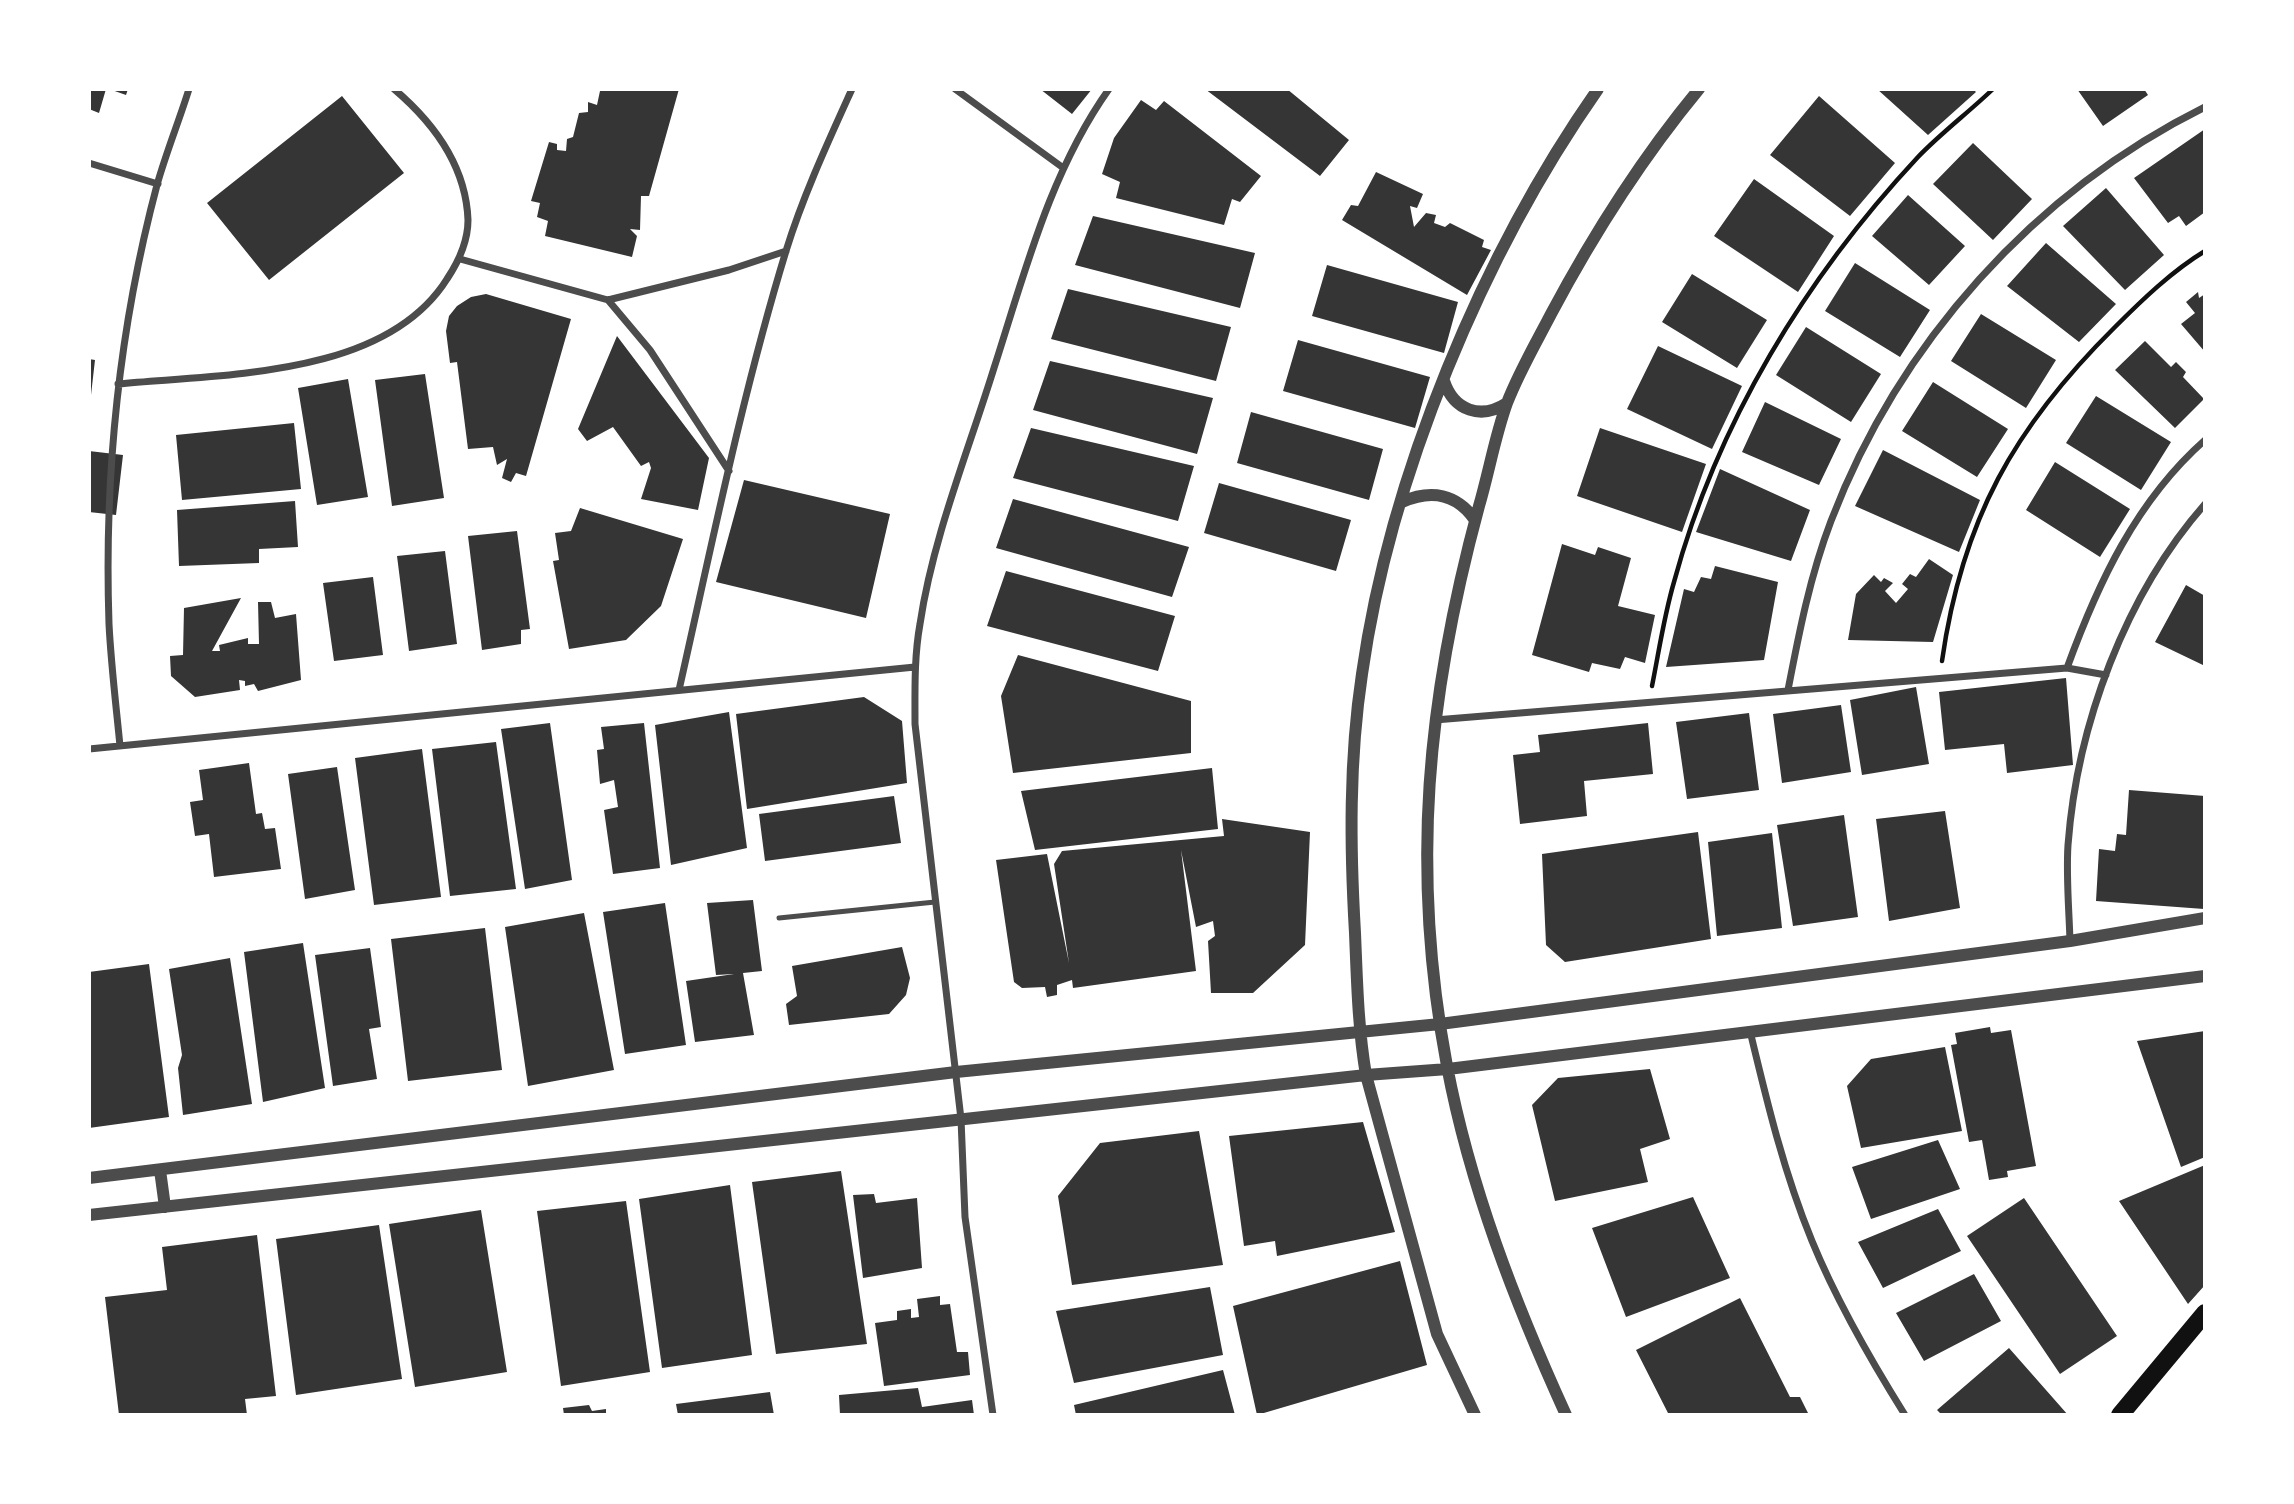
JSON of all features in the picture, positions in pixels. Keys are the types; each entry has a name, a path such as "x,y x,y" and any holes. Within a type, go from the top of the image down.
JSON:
{"main road":[{"path":"2120,1415 2205,1313"}],"street":[{"path":"120,746 109,625 109,504 118,384 136,275 158,184 189,89"},
{"path":"118,384 281,368 337,355 382,339 414,316 441,289 460,259 468,230 467,199 440,135 394,89"},
{"path":"679,690 729,471 786,251 819,161 852,89"},
{"path":"955,89 1062,167"},
{"path":"993,1415 965,1217 961,1119 915,724 915,667 928,580 1035,239 1062,167 1089,117 1109,89"},
{"path":"1566,1415 1527,1328 1485,1212 1448,1069 1429,937 1426,870 1427,799 1434,720 1445,647 1475,520 1507,403 1570,277 1646,158 1699,89"},
{"path":"1475,1415 1437,1334 1366,1075 1359,1032 1350,839 1356,740 1362,673 1377,594 1402,502 1444,381 1485,286 1522,213 1592,93"},
{"path":"1788,690 1804,606 1830,522 1867,442 1910,366 1964,296 2024,233 2091,176 2164,127 2205,107"},
{"path":"89,163 158,184"},
{"path":"460,259 608,300 729,270 786,251"},
{"path":"608,300 650,350 729,471"},
{"path":"1444,381 1454,402 1475,412 1498,409 1507,403"},
{"path":"2067,668 2089,606 2117,549 2152,498 2205,440"},
{"path":"1402,502 1422,495 1443,496 1467,509 1475,520"},
{"path":"2070,941 2068,846 2081,752 2106,675 2144,590 2188,523 2205,504"},
{"path":"89,749 915,667"},
{"path":"1434,720 1939,676 2067,668 2106,675"},
{"path":"89,1178 956,1072 1440,1024 2070,941 2205,918"},
{"path":"89,1215 1366,1075 1448,1069 2205,975"},
{"path":"1750,1031 1774,1132 1812,1241 1861,1345 1905,1415"},
{"path":"160,1170 164,1207"}],"lane":[{"path":"779,918 935,902"}],"path":[{"path":"1648,703 1674,581 1714,465 1769,353 1838,250 1920,156 1993,89"},
{"path":"1939,676 1950,603 1971,535 2001,470 2040,410 2088,354 2139,302 2205,251"}],"building":[{"path":"89,89 106,89 99,113 89,109"},
{"path":"109,89 128,89 126,95"},
{"path":"679,89 649,196 641,196 640,230 630,229 637,236 632,257 545,236 548,221 537,217 540,203 531,201 549,142 557,144 557,150 566,151 567,139 573,137 579,113 588,112 588,102 597,105 600,91"},
{"path":"1040,89 1092,89 1072,114"},
{"path":"1205,89 1287,89 1349,140 1320,176"},
{"path":"1877,89 1973,89 1976,92 1928,135"},
{"path":"2077,89 2144,89 2148,95 2103,126"},
{"path":"342,96 404,173 269,280 207,203"},
{"path":"1819,96 1895,163 1850,216 1770,155"},
{"path":"1141,100 1156,110 1164,101 1261,176 1240,202 1232,199 1224,225 1116,198 1120,182 1102,174 1114,138"},
{"path":"2205,129 2205,212 2186,226 2179,216 2168,223 2134,178"},
{"path":"1973,143 2032,199 1993,240 1933,184"},
{"path":"1376,172 1423,194 1417,208 1410,206 1414,227 1426,213 1436,215 1434,223 1445,227 1450,223 1484,240 1482,247 1491,250 1467,295 1342,220 1351,205 1358,206"},
{"path":"1754,179 1834,236 1798,292 1714,236"},
{"path":"2106,188 2164,255 2125,290 2063,226"},
{"path":"1908,195 1965,246 1929,285 1872,236"},
{"path":"1093,216 1255,253 1240,308 1075,265"},
{"path":"2046,243 2116,304 2079,342 2007,286"},
{"path":"1855,263 1930,310 1900,357 1825,311"},
{"path":"1327,265 1458,302 1444,353 1312,316"},
{"path":"1692,274 1767,320 1737,368 1662,322"},
{"path":"1068,289 1231,327 1216,381 1051,339"},
{"path":"2198,292 2199,298 2205,294 2205,352 2181,324 2195,313 2186,302"},
{"path":"486,294 571,319 526,476 516,473 511,482 502,478 507,459 497,465 493,447 468,449 457,362 450,363 446,331 449,316 457,306 471,297"},
{"path":"1981,314 2056,360 2026,408 1951,361"},
{"path":"1806,327 1881,374 1851,422 1776,375"},
{"path":"617,336 709,458 698,510 641,499 651,468 649,462 641,466 613,427 587,441 578,429"},
{"path":"1298,340 1430,377 1415,428 1283,391"},
{"path":"2145,341 2171,367 2176,362 2186,372 2183,377 2204,399 2175,428 2115,370"},
{"path":"1658,346 1742,386 1712,449 1627,409"},
{"path":"89,359 95,360 91,395 89,395"},
{"path":"1050,361 1213,398 1197,454 1033,410"},
{"path":"425,374 444,498 392,506 375,380"},
{"path":"348,379 368,497 317,505 298,388"},
{"path":"1933,382 2008,429 1977,477 1902,431"},
{"path":"2096,396 2171,442 2141,490 2066,443"},
{"path":"1765,402 1841,439 1819,485 1742,452"},
{"path":"1251,412 1383,449 1369,500 1237,463"},
{"path":"294,423 301,489 182,500 176,435"},
{"path":"1031,428 1194,466 1178,521 1013,478"},
{"path":"1600,428 1706,464 1682,532 1577,496"},
{"path":"1883,450 1980,500 1959,552 1855,506"},
{"path":"89,451 123,455 116,515 89,512"},
{"path":"2055,462 2130,509 2100,557 2026,510"},
{"path":"1720,469 1810,510 1791,561 1696,532"},
{"path":"744,480 890,514 866,618 716,582"},
{"path":"1219,483 1351,520 1336,571 1204,533"},
{"path":"1013,499 1189,547 1172,597 996,548"},
{"path":"295,501 298,547 259,549 259,563 179,566 177,510"},
{"path":"580,508 683,539 661,606 626,640 569,649 553,561 559,560 555,533 571,531"},
{"path":"517,531 530,629 521,630 521,644 482,650 468,536"},
{"path":"1562,544 1595,555 1598,547 1631,558 1618,606 1655,615 1645,663 1625,657 1620,669 1592,663 1589,672 1532,655"},
{"path":"445,551 457,644 409,651 397,556"},
{"path":"1929,559 1953,575 1933,642 1848,640 1856,594 1874,575 1881,582 1884,578 1893,583 1885,591 1896,603 1908,589 1902,584 1910,574 1916,577"},
{"path":"1715,566 1778,582 1764,660 1666,667 1684,589 1694,592 1701,577 1711,579"},
{"path":"1006,571 1175,616 1158,671 987,626"},
{"path":"373,577 383,655 334,661 323,583"},
{"path":"2186,585 2205,596 2205,666 2155,642"},
{"path":"241,598 212,651 220,651 219,645 248,638 248,644 259,644 258,602 271,602 275,618 296,614 301,680 258,691 254,684 245,686 245,681 239,680 240,690 195,697 171,676 170,656 183,655 184,608"},
{"path":"1018,655 1191,701 1191,753 1013,773 1001,696"},
{"path":"2066,678 2073,765 2007,773 2004,744 1945,750 1939,692"},
{"path":"1916,687 1929,764 1862,775 1850,700"},
{"path":"864,697 902,721 907,783 747,809 736,714"},
{"path":"1841,705 1851,772 1782,783 1773,714"},
{"path":"729,712 747,848 671,865 655,725"},
{"path":"1749,713 1759,790 1687,799 1676,722"},
{"path":"550,723 572,880 525,889 501,729"},
{"path":"644,723 660,868 613,874 604,810 618,807 614,780 600,784 597,750 604,749 601,727"},
{"path":"1648,723 1653,774 1584,781 1587,816 1520,824 1513,755 1540,752 1538,735"},
{"path":"496,742 516,889 450,896 432,749"},
{"path":"422,749 441,897 374,905 355,758"},
{"path":"249,763 256,814 262,813 265,829 275,828 281,869 214,877 209,834 195,836 190,802 203,800 199,770"},
{"path":"337,767 355,890 305,899 288,774"},
{"path":"1212,768 1218,829 1035,850 1021,791"},
{"path":"2129,790 2205,796 2204,909 2096,901 2099,849 2115,851 2117,834 2126,835"},
{"path":"894,796 901,843 765,861 759,814"},
{"path":"1945,811 1960,908 1889,921 1876,819"},
{"path":"1844,815 1858,917 1793,926 1777,825"},
{"path":"1222,819 1310,832 1305,945 1253,993 1211,993 1208,941 1215,936 1213,921 1196,927 1181,850 1196,971 1073,988 1072,980 1057,985 1057,995 1047,997 1045,987 1022,988 1014,982 996,860 1047,854 1069,963 1054,864 1062,851 1224,836"},
{"path":"1698,832 1711,939 1565,962 1546,945 1542,854"},
{"path":"1772,833 1782,928 1717,936 1708,842"},
{"path":"753,900 762,971 743,973 754,1035 695,1042 686,981 734,974 716,975 707,903"},
{"path":"665,903 686,1045 625,1054 603,912"},
{"path":"584,913 614,1070 528,1086 505,927"},
{"path":"485,928 502,1070 408,1081 391,939"},
{"path":"303,943 325,1088 263,1102 244,952"},
{"path":"902,947 910,978 906,995 889,1014 789,1025 786,1004 797,996 792,966"},
{"path":"370,948 381,1027 369,1029 377,1079 333,1086 315,955"},
{"path":"230,958 252,1104 183,1115 178,1068 182,1055 169,969"},
{"path":"149,964 169,1117 89,1128 89,972"},
{"path":"1990,1027 1991,1033 2011,1030 2036,1166 2007,1171 2008,1177 1989,1180 1982,1140 1969,1142 1951,1045 1957,1044 1955,1033"},
{"path":"2205,1031 2205,1157 2181,1167 2137,1041"},
{"path":"1945,1047 1962,1131 1861,1148 1847,1086 1871,1059"},
{"path":"1650,1069 1670,1139 1640,1149 1648,1182 1555,1201 1532,1105 1558,1078"},
{"path":"1363,1122 1395,1232 1277,1256 1275,1241 1244,1246 1229,1136"},
{"path":"1199,1131 1223,1265 1072,1285 1058,1196 1100,1143"},
{"path":"1938,1140 1960,1189 1871,1219 1852,1167"},
{"path":"2205,1165 2205,1285 2188,1304 2119,1201"},
{"path":"841,1171 867,1344 776,1354 752,1182"},
{"path":"730,1185 752,1355 662,1368 639,1199"},
{"path":"874,1194 876,1203 917,1198 922,1268 863,1278 853,1195"},
{"path":"1693,1197 1730,1278 1626,1317 1592,1228"},
{"path":"2024,1198 2117,1336 2060,1374 1967,1236"},
{"path":"626,1201 650,1372 561,1386 537,1211"},
{"path":"1938,1209 1961,1251 1883,1288 1858,1242"},
{"path":"481,1210 507,1372 415,1387 389,1224"},
{"path":"379,1225 402,1379 296,1395 276,1239"},
{"path":"257,1235 276,1396 245,1399 247,1415 119,1415 105,1297 167,1290 162,1247"},
{"path":"1400,1261 1427,1365 1257,1415 1233,1306"},
{"path":"1974,1274 2001,1321 1924,1361 1896,1313"},
{"path":"1210,1287 1223,1355 1074,1383 1056,1311"},
{"path":"940,1296 940,1305 950,1304 957,1352 968,1352 970,1375 884,1386 875,1323 897,1320 897,1311 911,1309 911,1318 919,1317 917,1299"},
{"path":"1740,1298 1790,1397 1800,1397 1809,1415 1669,1415 1636,1350"},
{"path":"2009,1348 2068,1415 1942,1415 1937,1410"},
{"path":"1223,1370 1235,1415 1076,1415 1074,1405"},
{"path":"918,1388 922,1407 972,1400 974,1415 840,1415 839,1395"},
{"path":"770,1392 774,1415 678,1415 676,1404"},
{"path":"589,1405 592,1411 606,1409 606,1415 564,1415 563,1408"}]}
